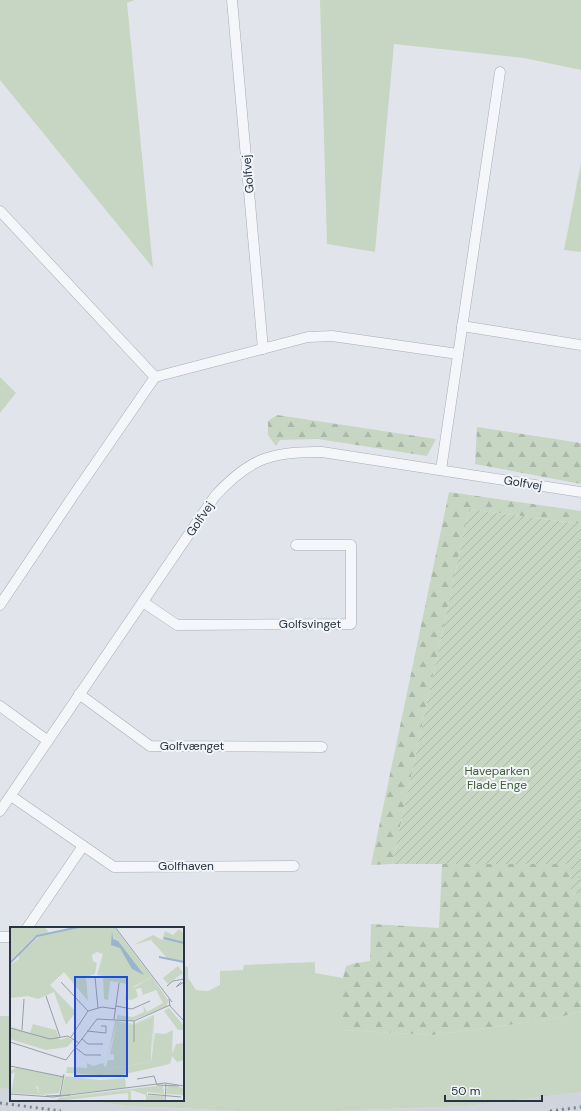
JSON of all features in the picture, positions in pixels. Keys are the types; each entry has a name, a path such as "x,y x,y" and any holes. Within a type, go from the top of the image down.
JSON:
{"street":[{"name":"Golfvej","path":"232,0 263,348"},
{"path":"441,470 500,72"},
{"path":"0,211 155,377"},
{"path":"462,326 581,345"},
{"path":"0,605 155,377 308,337 332,336 458,354"},
{"name":"Golfvej","path":"0,811 215,496 231,479 247,467 279,454 299,451 322,452 581,492"},
{"name":"Golfsvinget","path":"143,602 177,625 351,624 351,545 296,545"},
{"name":"Golfvænget","path":"79,694 150,746 322,747"},
{"path":"0,706 48,741"},
{"name":"Golfhaven","path":"11,796 114,867 294,866"},
{"path":"28,927 83,846"}],"shaded area":[{"path":"0,1088 10,1089 10,1101 91,1101 126,1106 241,1111 0,1111"},
{"path":"581,1092 581,1111 335,1111 467,1106"}],"green space":[{"path":"0,0 135,0 127,3 153,268 0,80"},
{"path":"320,0 581,0 581,70 524,58 394,44 375,252 327,244"},
{"path":"581,163 581,252 564,250"},
{"path":"0,377 16,393 0,413"},
{"path":"277,415 436,439 427,456 318,439 280,440 276,446 268,435 268,421"},
{"path":"477,427 581,443 581,484 475,464"},
{"path":"449,492 581,511 581,524 469,509 392,864 371,865"},
{"name":"Haveparken Flade Enge","path":"469,509 581,524 581,894 571,893 571,864 392,864"},
{"path":"442,864 571,864 571,893 581,894 581,1011 554,1019 432,1035 343,1030 343,978 346,966 370,961 371,924 439,928"},
{"path":"315,962 315,973 343,978 343,1030 432,1035 554,1019 581,1011 581,1092 467,1106 335,1111 241,1111 126,1106 91,1101 184,1101 184,966 188,967 188,978 196,990 208,991 220,985 220,971 243,970 244,965"},
{"path":"0,1016 10,1016 10,1089 0,1088"}],"railway":[{"path":"0,1103 61,1111"},
{"path":"550,1111 581,1107"}]}
